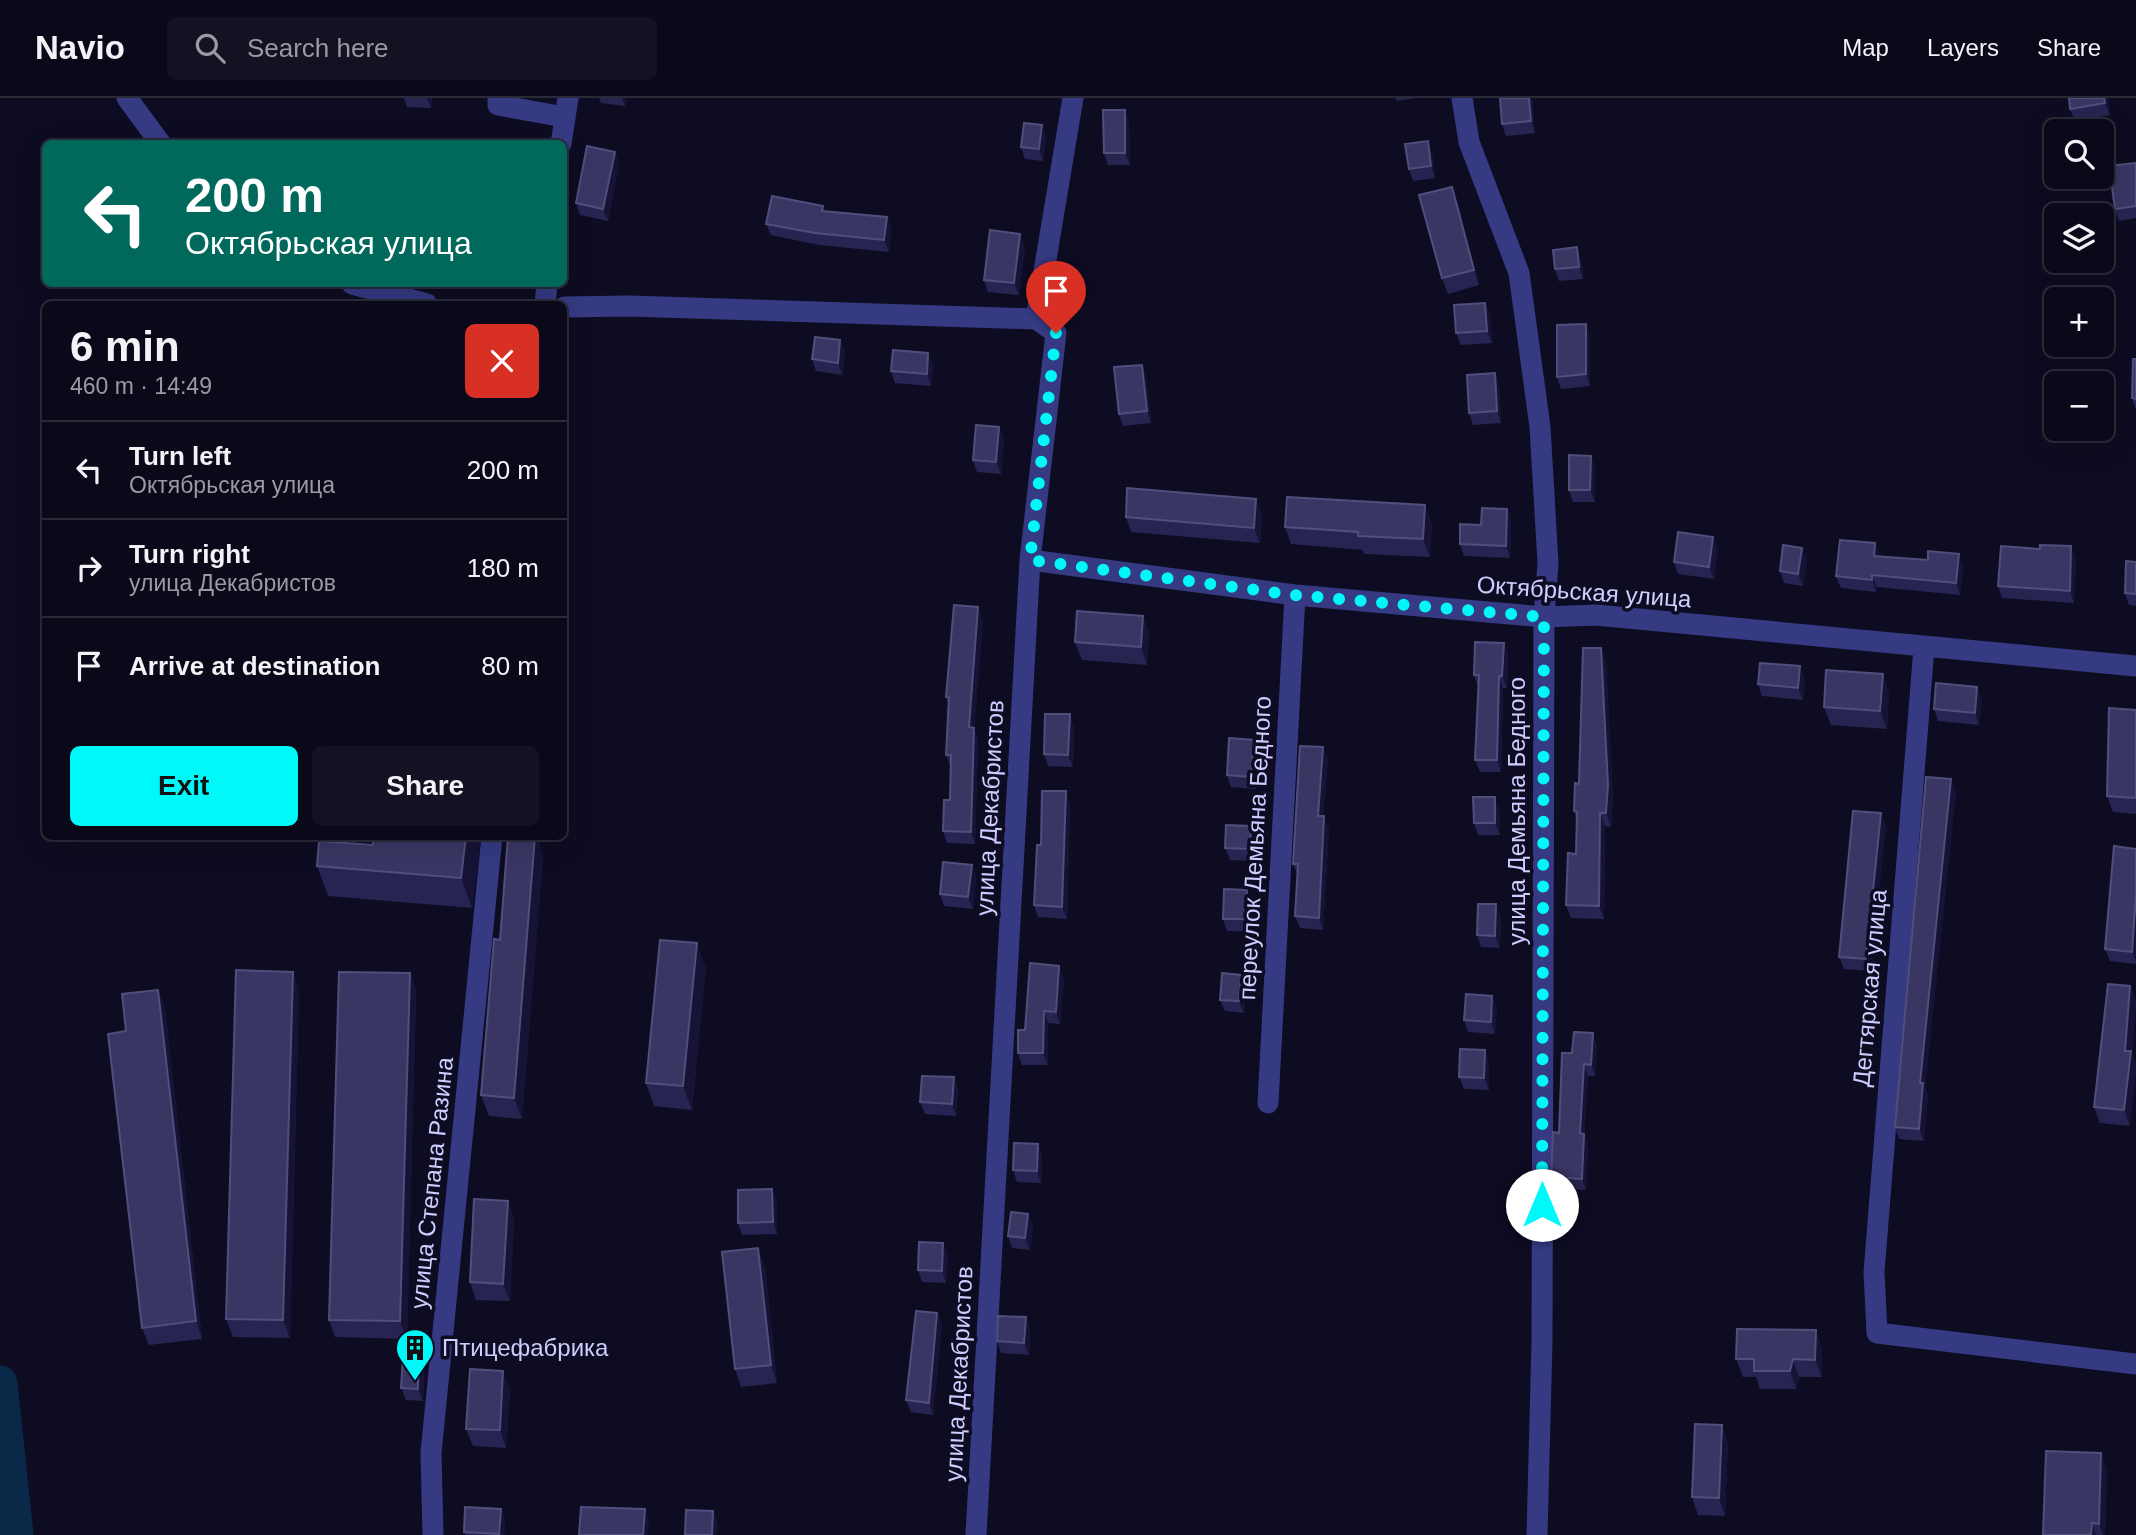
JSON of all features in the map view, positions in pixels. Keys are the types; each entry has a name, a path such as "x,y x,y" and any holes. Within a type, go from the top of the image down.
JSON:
{"street":[{"path":"127,98 158,140"},
{"path":"498,98 498,105 566,107 562,140"},
{"path":"567,307 629,306 1036,319 1073,98"},
{"name":"улица Демьяна Бедного","path":"1462,98 1469,142 1519,273 1540,427 1548,563 1544,617 1542,1341 1537,1535"},
{"path":"363,287 416,301"},
{"name":"улица Декабристов","path":"976,1535 1030,560 1056,333 1036,319"},
{"name":"Октябрьская улица","path":"1030,560 1294,595 1544,617 1596,615 2136,666"},
{"name":"переулок Демьяна Бедного","path":"1268,1103 1294,595"},
{"name":"Дегтярская улица","path":"1924,648 1874,1272 1877,1333 2136,1364"},
{"name":"улица Степана Разина","path":"436,1531 431,1453 492,840"}],"building":[{"path":"1500,98 1529,98 1531,121 1502,124"},
{"path":"2069,98 2104,98 2105,103 2070,109"},
{"path":"1103,110 1125,110 1125,153 1104,153"},
{"path":"1024,123 1042,125 1039,149 1021,147"},
{"path":"1428,141 1431,166 1409,169 1405,144"},
{"path":"587,146 615,152 603,209 576,203"},
{"path":"2136,163 2136,206 2115,209 2112,189 2114,165"},
{"path":"1452,187 1474,270 1442,278 1419,195"},
{"path":"772,196 823,206 822,211 887,217 884,240 815,233 766,224"},
{"path":"990,230 1020,234 1014,283 984,280"},
{"path":"1577,247 1579,267 1555,269 1553,250"},
{"path":"1485,303 1487,331 1456,333 1454,305"},
{"path":"1586,324 1586,374 1557,377 1557,325"},
{"path":"815,337 840,340 838,363 812,359"},
{"path":"893,350 928,353 927,374 891,371"},
{"path":"2133,359 2136,359 2136,399 2132,398"},
{"path":"1142,365 1147,411 1119,414 1114,367"},
{"path":"1495,373 1497,411 1469,413 1467,375"},
{"path":"976,425 999,427 996,462 973,460"},
{"path":"1569,455 1591,456 1590,490 1569,490"},
{"path":"1127,488 1256,499 1254,528 1126,517"},
{"path":"1287,497 1425,505 1423,539 1358,536 1358,532 1285,527"},
{"path":"1482,508 1507,509 1506,546 1460,544 1460,524 1481,525"},
{"path":"1678,532 1713,537 1709,567 1674,562"},
{"path":"1840,540 1875,543 1874,556 1928,560 1928,551 1959,554 1956,583 1872,575 1872,580 1836,576"},
{"path":"1783,545 1802,548 1798,574 1780,571"},
{"path":"2040,545 2071,546 2070,591 1998,586 2001,546 2040,549"},
{"path":"2126,561 2136,562 2136,594 2125,593"},
{"path":"954,605 978,607 969,727 974,728 971,832 943,831 944,800 950,800 951,755 946,755 949,697 946,697"},
{"path":"1077,611 1143,616 1141,647 1075,642"},
{"path":"1475,642 1504,643 1502,676 1499,676 1497,760 1475,760 1479,675 1474,675"},
{"path":"1583,648 1601,648 1608,785 1606,813 1600,813 1599,906 1566,905 1568,853 1576,854 1577,812 1574,811 1575,783 1579,784"},
{"path":"1760,663 1800,666 1798,688 1758,684"},
{"path":"1826,670 1883,674 1880,711 1824,707"},
{"path":"1936,683 1977,687 1975,713 1934,709"},
{"path":"2109,708 2136,710 2136,798 2107,796"},
{"path":"1045,714 1070,714 1068,755 1044,754"},
{"path":"1229,738 1254,740 1251,777 1227,775"},
{"path":"1300,746 1323,747 1318,816 1324,816 1319,918 1295,916 1298,864 1293,864"},
{"path":"1926,777 1951,779 1920,1083 1923,1083 1919,1129 1895,1127"},
{"path":"1042,791 1066,791 1062,907 1034,905 1037,845 1041,845"},
{"path":"1473,797 1495,797 1495,823 1474,823"},
{"path":"1853,811 1881,813 1866,959 1839,957"},
{"path":"1226,825 1251,826 1250,849 1225,848"},
{"path":"373,840 466,840 461,878 317,866 319,841 373,845"},
{"path":"508,840 535,840 514,1098 481,1095 494,939 500,940"},
{"path":"2114,846 2136,849 2132,952 2105,949"},
{"path":"943,862 972,865 968,897 940,894"},
{"path":"1224,889 1247,890 1245,919 1223,919"},
{"path":"1478,904 1496,904 1495,936 1477,935"},
{"path":"660,940 697,943 683,1086 646,1083"},
{"path":"1030,963 1059,966 1056,1012 1044,1011 1043,1053 1018,1053 1018,1030 1025,1030"},
{"path":"236,970 293,972 283,1320 226,1319"},
{"path":"339,972 410,973 400,1321 329,1320"},
{"path":"1222,973 1241,975 1239,1001 1220,1000"},
{"path":"2108,984 2130,986 2125,1051 2131,1051 2124,1110 2094,1107"},
{"path":"158,990 196,1321 142,1328 108,1034 126,1031 122,994"},
{"path":"1466,994 1492,996 1491,1022 1464,1020"},
{"path":"1574,1032 1593,1033 1591,1065 1584,1064 1580,1133 1584,1134 1582,1179 1551,1177 1553,1132 1559,1133 1562,1053 1572,1053"},
{"path":"1460,1049 1485,1050 1484,1078 1459,1077"},
{"path":"922,1076 954,1077 952,1104 920,1102"},
{"path":"1014,1143 1038,1144 1037,1171 1013,1170"},
{"path":"772,1189 773,1222 738,1223 738,1190"},
{"path":"474,1199 508,1201 503,1284 470,1282"},
{"path":"1011,1212 1028,1214 1025,1238 1008,1236"},
{"path":"919,1242 943,1243 942,1271 918,1270"},
{"path":"758,1248 771,1365 735,1369 722,1252"},
{"path":"916,1311 937,1313 929,1403 906,1400"},
{"path":"998,1316 1026,1317 1024,1343 997,1341"},
{"path":"1737,1329 1816,1330 1815,1360 1793,1359 1790,1371 1754,1371 1754,1359 1736,1359"},
{"path":"403,1356 419,1357 418,1389 401,1388"},
{"path":"470,1369 503,1371 500,1430 466,1429"},
{"path":"1695,1424 1722,1425 1719,1498 1692,1497"},
{"path":"2046,1451 2101,1453 2099,1524 2092,1523 2091,1535 2043,1535"},
{"path":"465,1507 501,1509 499,1534 464,1532"},
{"path":"581,1507 645,1509 643,1535 579,1535"},
{"path":"686,1510 713,1511 712,1535 685,1535"}],"waterway":[{"path":"0,1383 16,1535"}],"place":[{"name":"Птицефабрика","path":"415,1382"}],"route":[{"path":"1056,333 1030,560 1294,595 1544,617 1542,1205"}]}
